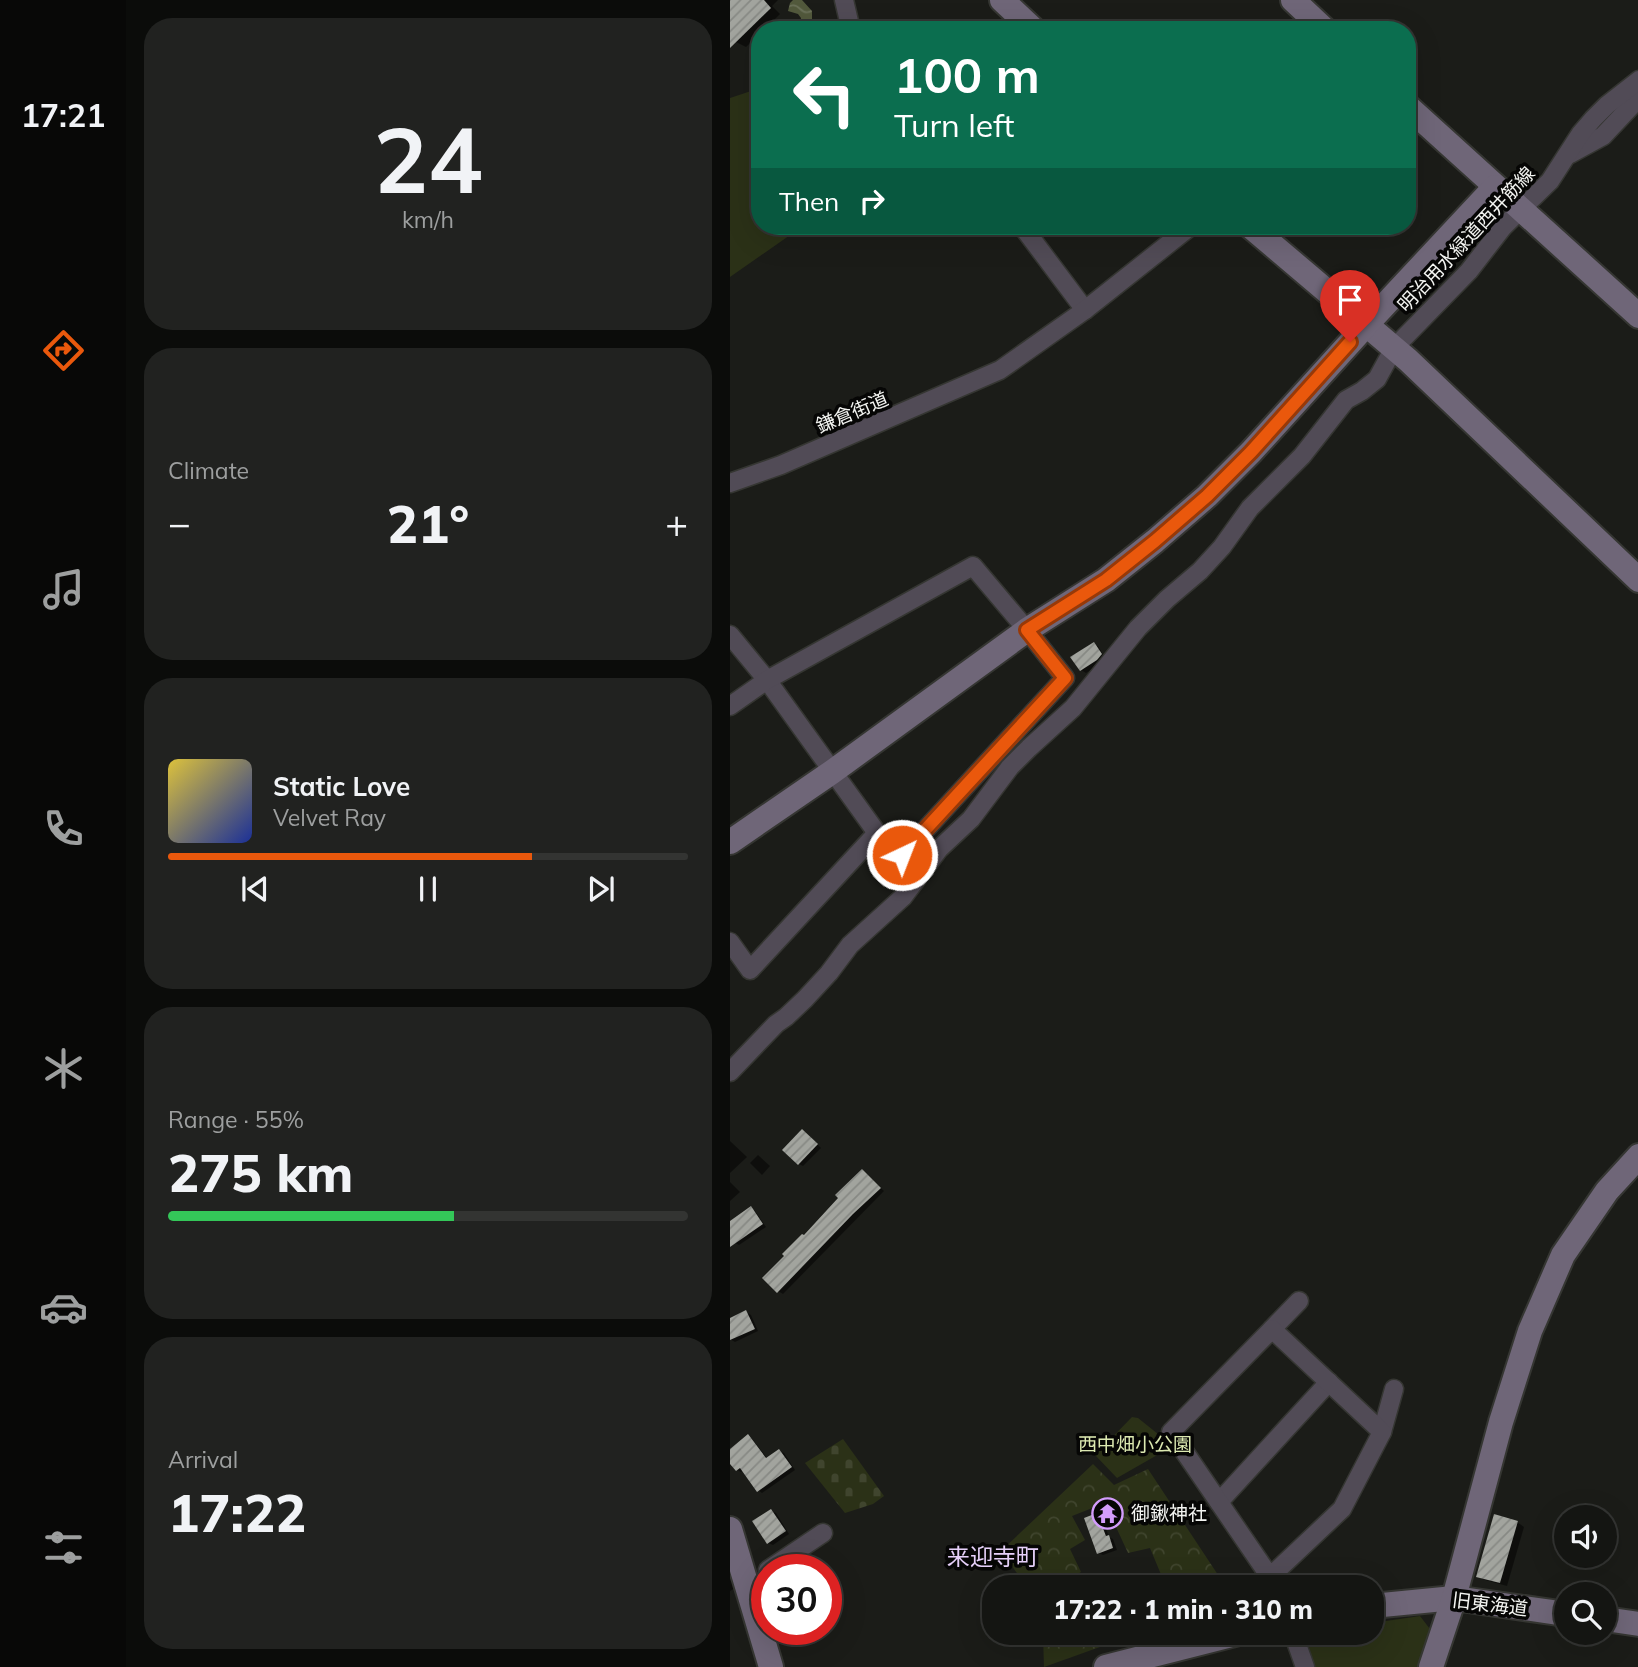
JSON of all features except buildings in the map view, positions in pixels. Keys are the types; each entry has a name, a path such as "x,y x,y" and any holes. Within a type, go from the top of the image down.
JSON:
{"street":[{"path":"844,0 849,21"},
{"path":"1002,0 1024,21"},
{"path":"1293,0 1315,21"},
{"name":"明治用水緑道西井筋線","path":"730,1072 776,1024 805,999 850,945 903,897 939,849 971,819 1010,767 1073,708 1138,628 1222,547 1250,508 1302,456 1346,400 1377,379 1394,348 1468,271 1503,227 1550,181 1593,119 1638,80"},
{"path":"1566,156 1603,136 1638,96"},
{"path":"1416,114 1638,316"},
{"path":"730,842 832,772 1027,630 1106,580 1155,541 1207,496 1251,452 1495,187"},
{"path":"1029,235 1085,310"},
{"name":"鎌倉街道","path":"730,483 781,465 1000,370 1085,310 1180,235"},
{"path":"1261,235 1394,348 1638,580"},
{"path":"730,635 767,680 877,833 902,855 1065,678 973,566 767,680 730,706"},
{"path":"730,942 750,970 877,833"},
{"path":"1431,1667 1454,1598 1501,1422 1530,1331 1563,1255 1607,1191 1638,1156"},
{"path":"1266,1575 1171,1432 1299,1300"},
{"path":"1272,1329 1382,1433"},
{"path":"1219,1502 1329,1382"},
{"path":"1278,1575 1342,1509 1382,1433 1394,1389"},
{"path":"730,1529 751,1576"},
{"path":"793,1554 823,1534"},
{"name":"旧東海道","path":"1384,1605 1454,1598 1554,1612"},
{"path":"766,1645 771,1667"},
{"path":"1106,1667 1192,1645"},
{"path":"1297,1645 1305,1667"}],"green space":[{"path":"751,91 751,235 790,235 730,277 730,98"},
{"name":"西中畑小公園","path":"1132,1417 1138,1418 1173,1446 1117,1478 1095,1455"},
{"path":"843,1439 884,1496 873,1504 845,1513 805,1463"},
{"path":"1093,1464 1114,1485 1148,1469 1218,1575 1161,1575 1150,1548 1128,1553 1105,1503 1072,1516 1085,1540 1070,1549 1081,1572 1076,1575 1018,1575 1001,1551"},
{"path":"1420,1616 1433,1633 1422,1667 1313,1667 1309,1645 1384,1645 1384,1621"},
{"path":"1043,1645 1105,1645 1044,1667"}],"water":[{"path":"793,0 802,0 812,11 812,19 800,21 798,14 788,11"}],"place":[{"name":"御鍬神社","path":"1108,1513"}],"district":[{"name":"来迎寺町","path":"993,1556"}],"route":[{"path":"902,855 1065,678 1027,630 1106,580 1207,496 1251,452 1350,342"}]}
